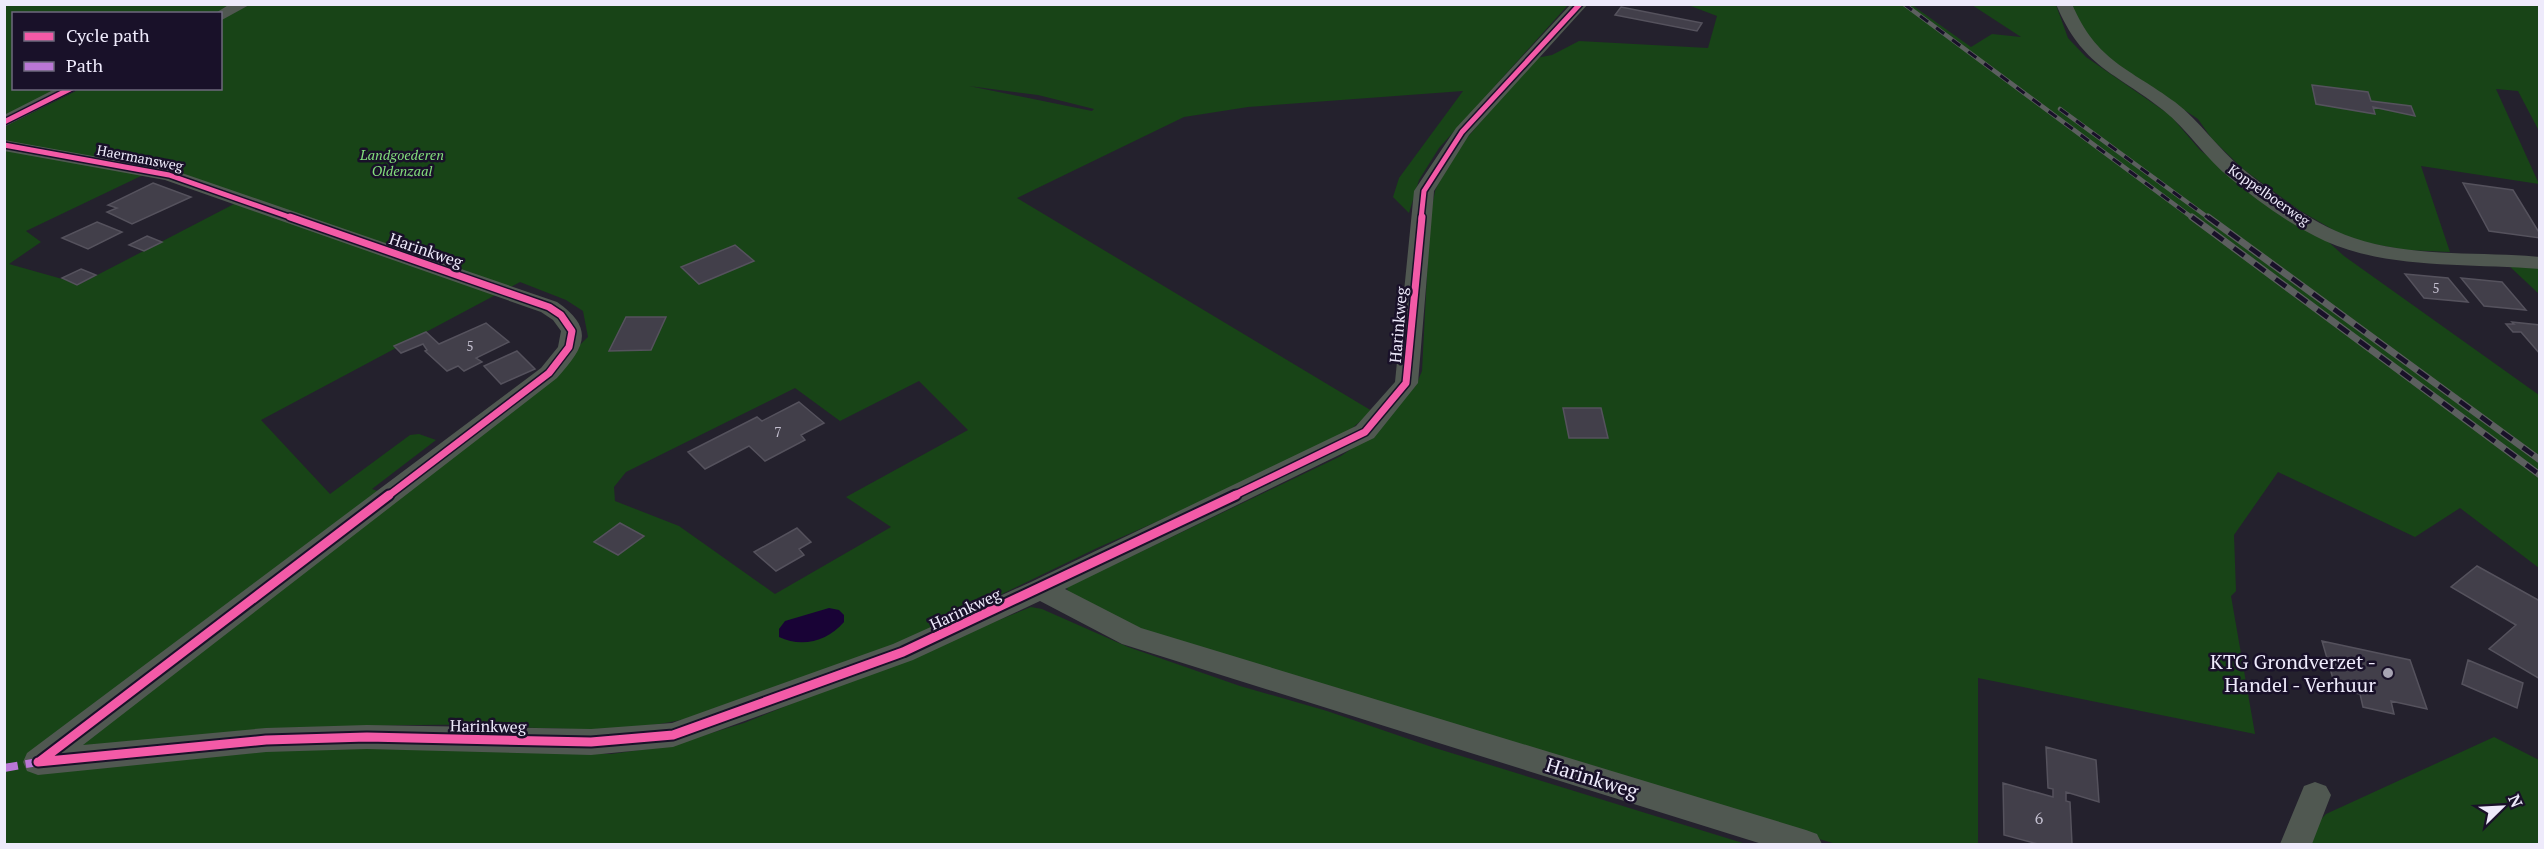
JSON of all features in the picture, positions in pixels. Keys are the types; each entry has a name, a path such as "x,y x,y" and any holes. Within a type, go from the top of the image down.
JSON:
{"street":[{"path":"222,15 243,4"},
{"name":"Harinkweg","path":"300,221 549,307 564,316 571,330 572,341 569,352 549,373 38,762 266,740 367,737 591,742 673,735 903,652 1041,589 1365,432 1407,383 1424,191 1462,132 1580,4"},
{"name":"Koppelboerweg","path":"2064,4 2078,39 2097,58 2171,107 2221,161 2319,231 2349,243 2390,252 2540,263"},
{"path":"4,122 68,90"},
{"name":"Haermansweg","path":"4,146 169,175 300,221"},
{"name":"Harinkweg","path":"1041,589 1132,636 1806,844"},
{"path":"2296,844 2315,795"}],"green space":[{"path":"5,5 233,5 218,12 12,12 12,90 59,90 5,116"},
{"name":"Landgoederen Oldenzaal","path":"249,5 1568,5 1439,148 1419,180 1409,213 1393,197 1399,178 1463,91 1248,107 1184,117 1017,198 1372,411 1342,437 1274,470 1097,548 899,644 685,719 601,729 437,725 272,729 278,748 365,746 611,754 669,746 744,723 1031,607 1042,609 1128,647 1240,686 1327,711 1432,747 1746,844 5,844 4,127 78,90 222,90 222,18","holes":["969,86 1038,95 1094,109 1092,111","141,176 188,177 234,204 80,284 9,264 41,242 26,231","520,282 566,300 583,311 588,337 546,378 395,497 372,489 436,440 419,434 410,435 330,494 261,420","919,381 968,430 846,497 891,527 775,594 679,526 615,501 614,487 626,472 795,388 840,421"]},
{"path":"1688,5 1912,5 1971,47 1992,34 2021,37 1972,5 2056,5 2068,38 2086,57 2170,115 2200,150 2237,179 2323,237 2344,256 2539,395 2539,568 2460,508 2415,537 2278,472 2234,535 2236,591 2231,596 2255,734 1978,678 1978,844 1836,844 1368,705 1141,629 1068,595 1067,587 1341,456 1380,429 1416,385 1422,371 1430,217 1435,191 1446,167 1466,139 1536,58 1552,55 1579,41 1708,48 1717,16"},
{"path":"2071,5 2539,5 2539,131 2518,91 2496,89 2539,184 2421,166 2450,252 2406,250 2362,242 2342,235 2299,210 2243,169 2212,139 2198,119 2109,60 2086,37"},
{"path":"2506,263 2539,267 2539,294"},
{"path":"2494,737 2539,760 2539,844 2307,844 2309,832 2326,814"}],"shaded area":[{"path":"829,608 839,610 844,615 844,622 830,634 805,642 779,637 779,629 785,621"}],"building":[{"path":"1621,7 1702,23 1697,31 1615,15"},
{"path":"2312,85 2368,92 2371,101 2411,106 2415,116 2373,107 2375,114 2316,104"},
{"path":"153,183 191,197 132,224 107,212 117,208 108,205"},
{"path":"2463,183 2513,190 2540,234 2540,238 2489,231"},
{"path":"97,222 122,232 88,249 62,238"},
{"path":"147,236 162,242 144,251 129,245"},
{"path":"735,245 754,261 699,284 681,267"},
{"path":"81,269 96,275 77,285 62,278"},
{"path":"2405,274 2448,278 2468,302 2424,298"},
{"path":"2461,278 2502,282 2526,310 2484,306"},
{"path":"626,317 666,317 651,350 609,351"},
{"path":"2512,322 2540,325 2540,354 2521,332 2513,332 2506,324 2514,324"},
{"path":"486,323 509,342 476,358 482,362 464,371 458,366 447,371 425,351 427,350 423,344 401,353 394,346 426,332 439,344"},
{"path":"517,351 535,369 501,384 484,366"},
{"path":"799,402 824,423 801,435 805,440 765,461 749,446 705,469 688,452 757,417 762,421"},
{"path":"1563,408 1601,408 1608,438 1569,438"},
{"path":"620,523 644,536 618,555 594,542"},
{"path":"797,528 811,542 799,549 804,555 776,571 754,552"},
{"path":"2477,566 2540,601 2540,679 2489,649 2516,625 2451,587"},
{"path":"2322,641 2410,660 2427,709 2391,701 2394,714 2363,707 2360,694 2336,689"},
{"path":"2468,660 2523,683 2517,708 2462,684"},
{"path":"2046,747 2096,760 2099,802 2066,792 2066,801 2070,802 2072,844 2038,844 2004,835 2003,783 2053,797 2053,789 2048,788"}],"railway":[{"path":"1904,4 2194,219"},
{"path":"2060,109 2210,219"},
{"path":"2192,217 2540,475"},
{"path":"2208,217 2540,460"}],"marked path":[{"path":"4,768 38,762"}],"cycle path":[{"path":"38,762 266,740 367,737 591,742 673,735 903,652 1041,589 1365,432 1406,383 1424,191 1462,132 1580,4"},
{"path":"4,122 68,90"},
{"path":"4,145 169,175 549,307 561,315 572,331 569,347 549,373 39,762"}],"place":[{"name":"KTG Grondverzet - Handel - Verhuur","path":"2388,673"}]}
